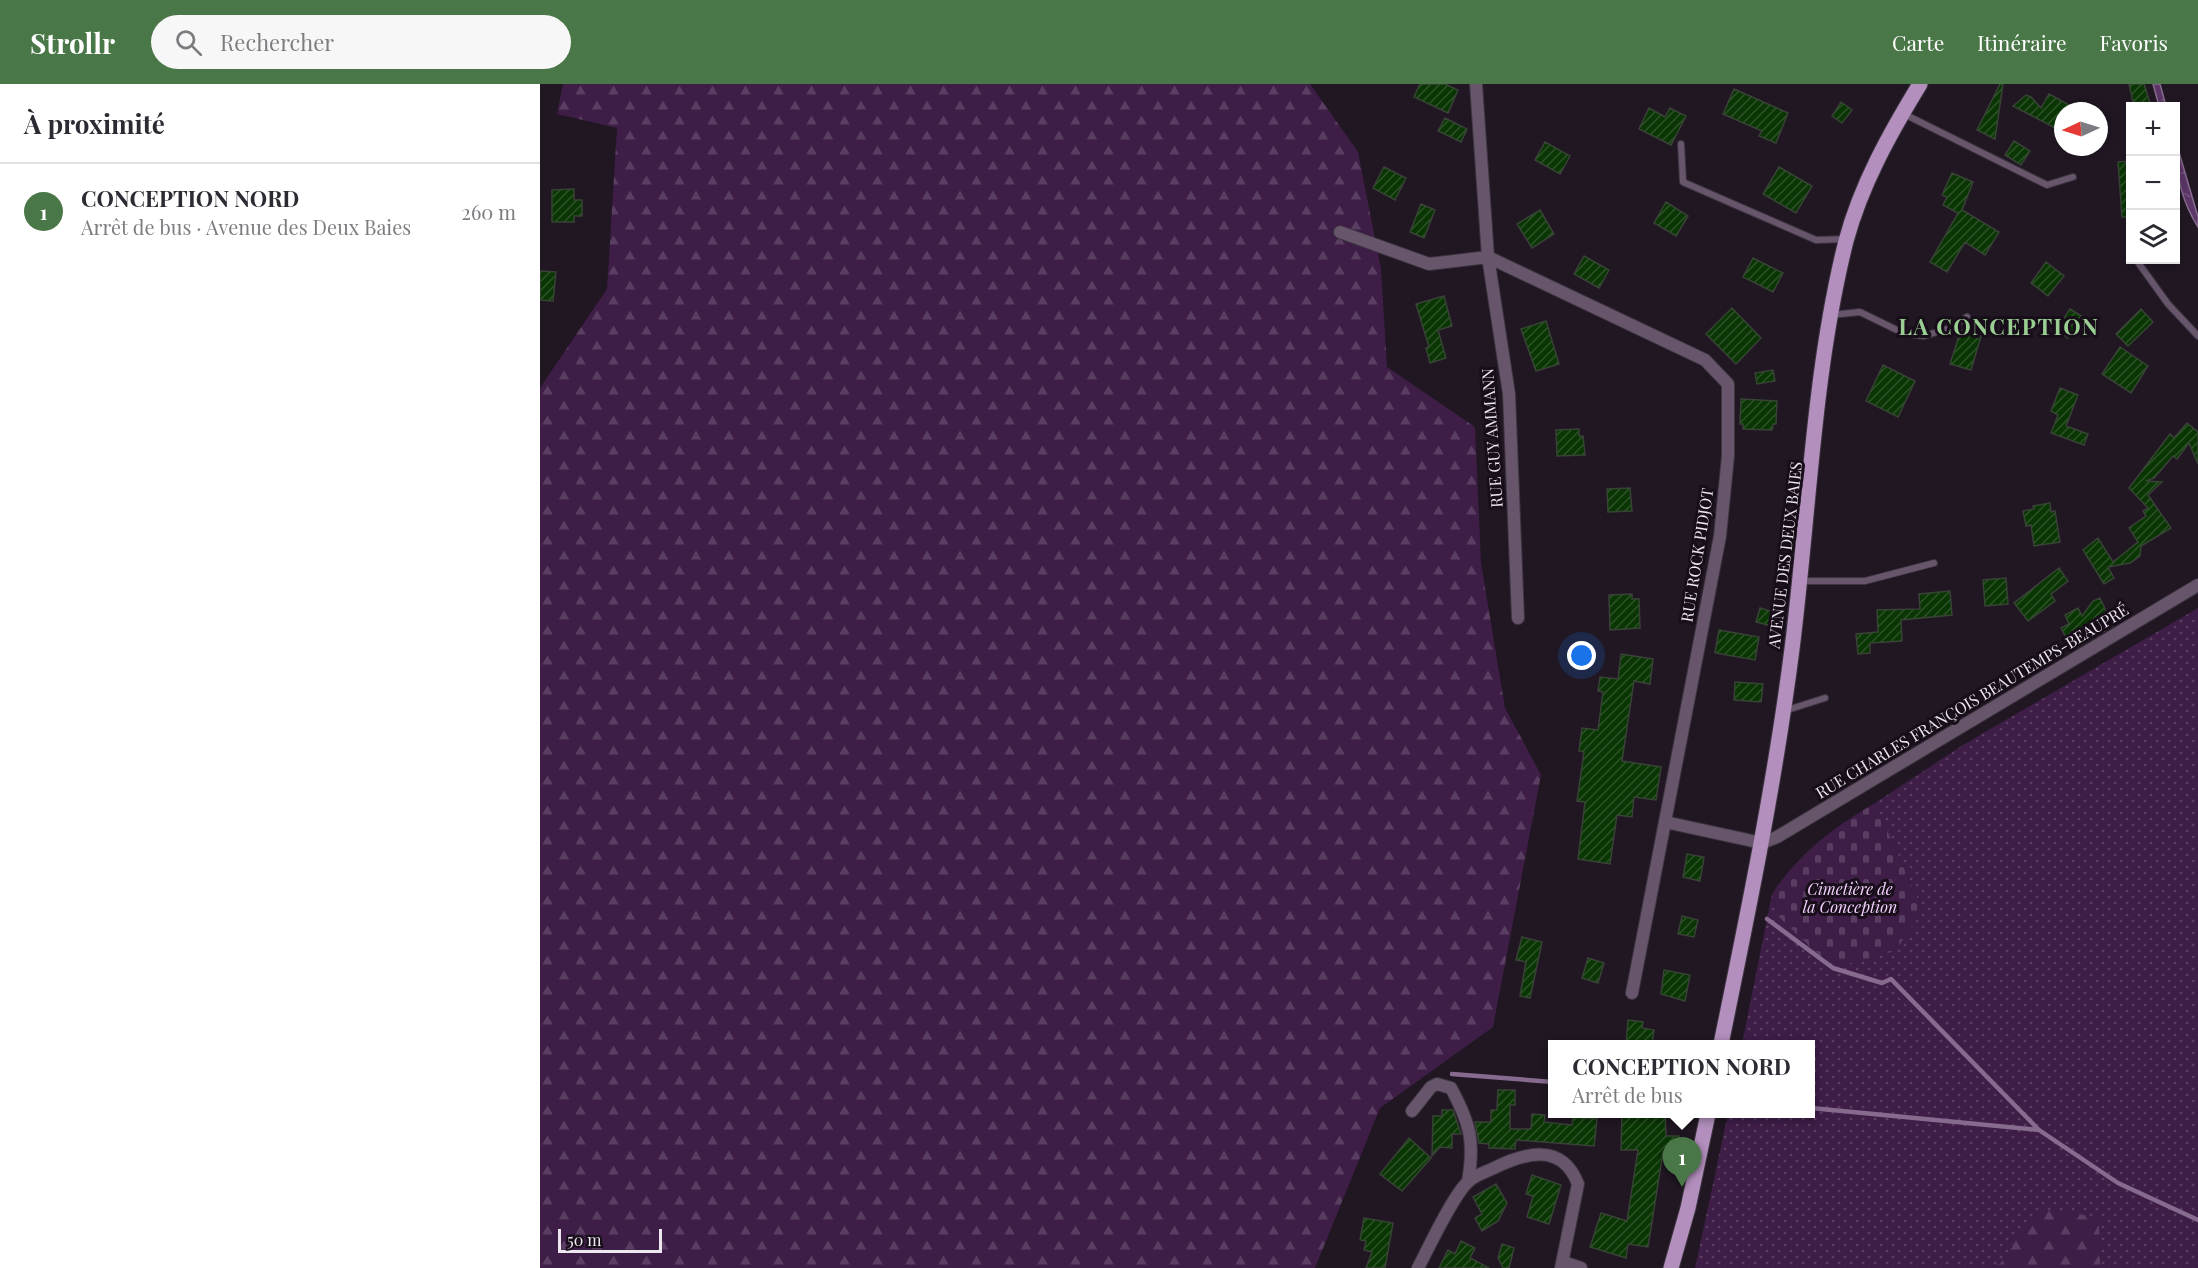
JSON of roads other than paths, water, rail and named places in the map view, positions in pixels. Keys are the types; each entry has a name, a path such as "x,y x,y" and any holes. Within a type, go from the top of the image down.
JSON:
{"main road":[{"name":"AVENUE DES DEUX BAIES","path":"1722,1040 1762,843 1784,711 1801,581 1830,315 1847,239 1865,189 1887,138 1920,84"},
{"path":"1671,1268 1689,1208 1707,1118"}],"street":[{"path":"1340,232 1429,264 1488,257 1476,84"},
{"name":"RUE GUY AMMANN","path":"1488,257 1509,394 1518,618"},
{"name":"RUE ROCK PIDJOT","path":"1488,257 1705,360 1728,384 1728,456 1720,536 1632,993"},
{"name":"RUE CHARLES FRANÇOIS BEAUTEMPS-BEAUPRÉ","path":"1762,843 1776,837 2198,585"},
{"path":"1665,822 1762,843"},
{"path":"1412,1111 1431,1087 1437,1084 1451,1088 1472,1136 1468,1181 1437,1230 1418,1268"},
{"path":"1468,1181 1514,1158 1531,1154 1549,1156 1564,1162 1574,1172 1578,1184 1562,1265 1581,1268"}],"lane":[{"path":"1902,113 2047,185 2073,177"},
{"path":"1682,144 1683,182 1816,240 1847,239"},
{"path":"2139,264 2168,304 2198,336"},
{"path":"1830,315 1860,312 1903,333 1924,336 1950,328 1967,317"},
{"path":"1801,581 1865,581 1934,563"},
{"path":"1784,711 1825,698"}],"water":[{"path":"2153,84 2160,84 2165,102 2158,102"},
{"path":"2180,156 2198,217 2198,227 2192,217 2181,186"}],"waterway":[{"path":"1767,919 1833,968 1882,983 1891,979 2039,1130"},
{"path":"1452,1074 1548,1082"},
{"path":"1815,1108 2039,1130 2118,1183 2198,1220"}],"place":[{"name":"CONCEPTION NORD","path":"1682,1187"}],"district":[{"name":"LA CONCEPTION","path":"1999,327"}],"park label":[{"name":"Cimetière de la Conception","path":"1850,898"}]}
